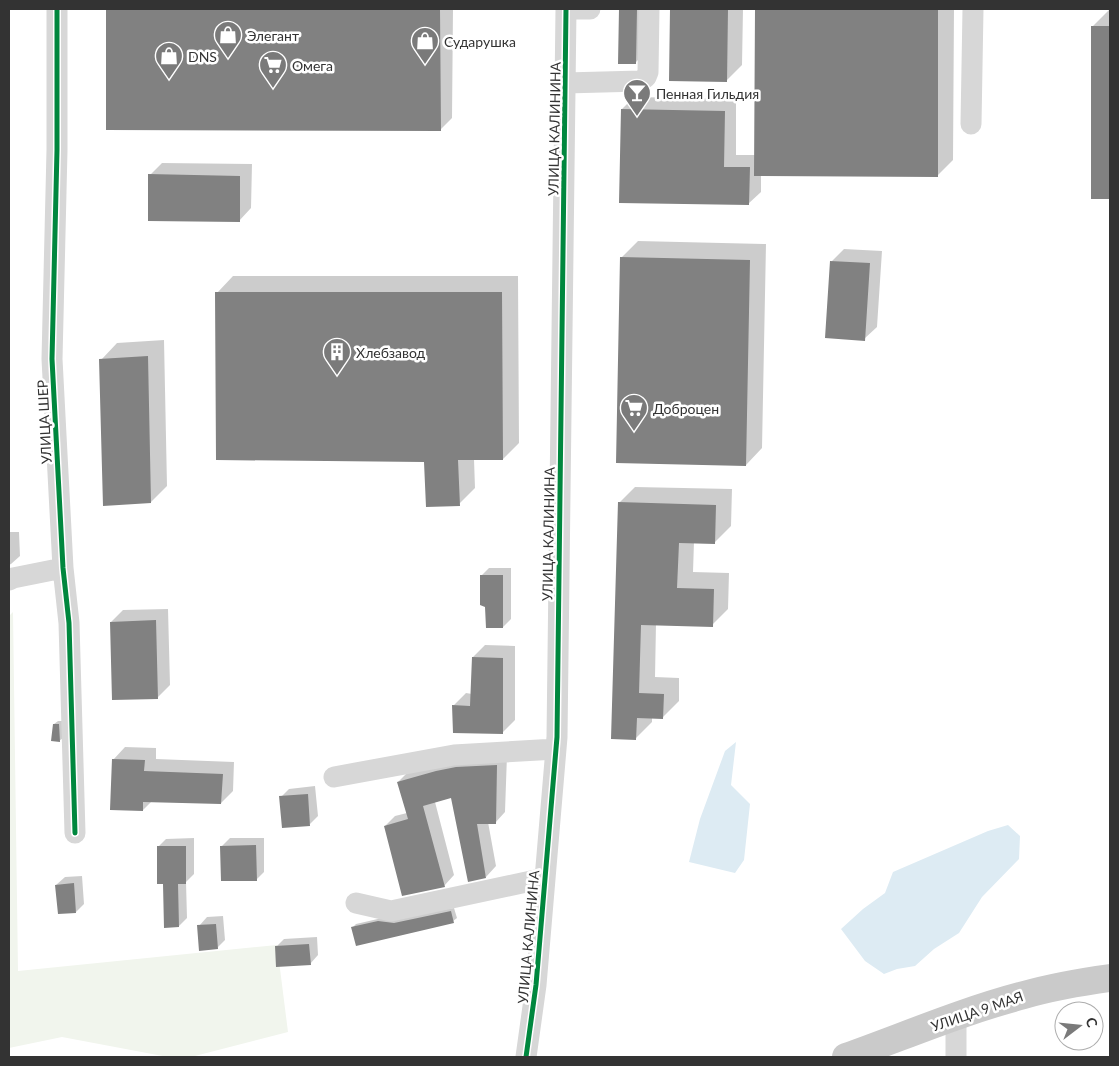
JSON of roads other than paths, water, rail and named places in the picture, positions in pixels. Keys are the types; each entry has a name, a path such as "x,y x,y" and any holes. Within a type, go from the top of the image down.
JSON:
{"main road":[{"name":"УЛИЦА 9 МАЯ","path":"863,1054 956,1017 1023,995 1065,985 1110,978"}],"street":[{"name":"УЛИЦА ШЕР","path":"57,9 57,150 52,359 63,568 69,623 75,834"},
{"path":"566,9 590,9"},
{"name":"УЛИЦА КАЛИНИНА","path":"526,1057 536,985 556,748 566,9"},
{"path":"566,83 641,81 646,77 648,72 649,9"},
{"path":"971,124 973,9"},
{"path":"9,580 63,568"},
{"path":"334,777 454,755 556,748"},
{"path":"356,903 391,911 545,878"},
{"path":"956,1017 956,1057"}],"place":[{"name":"Элегант","path":"228,59"},
{"name":"Сударушка","path":"425,65"},
{"name":"DNS","path":"169,80"},
{"name":"Омега","path":"273,89"},
{"name":"Пенная Гильдия","path":"637,117"},
{"name":"Хлебзавод","path":"337,376"},
{"name":"Доброцен","path":"634,432"}]}
